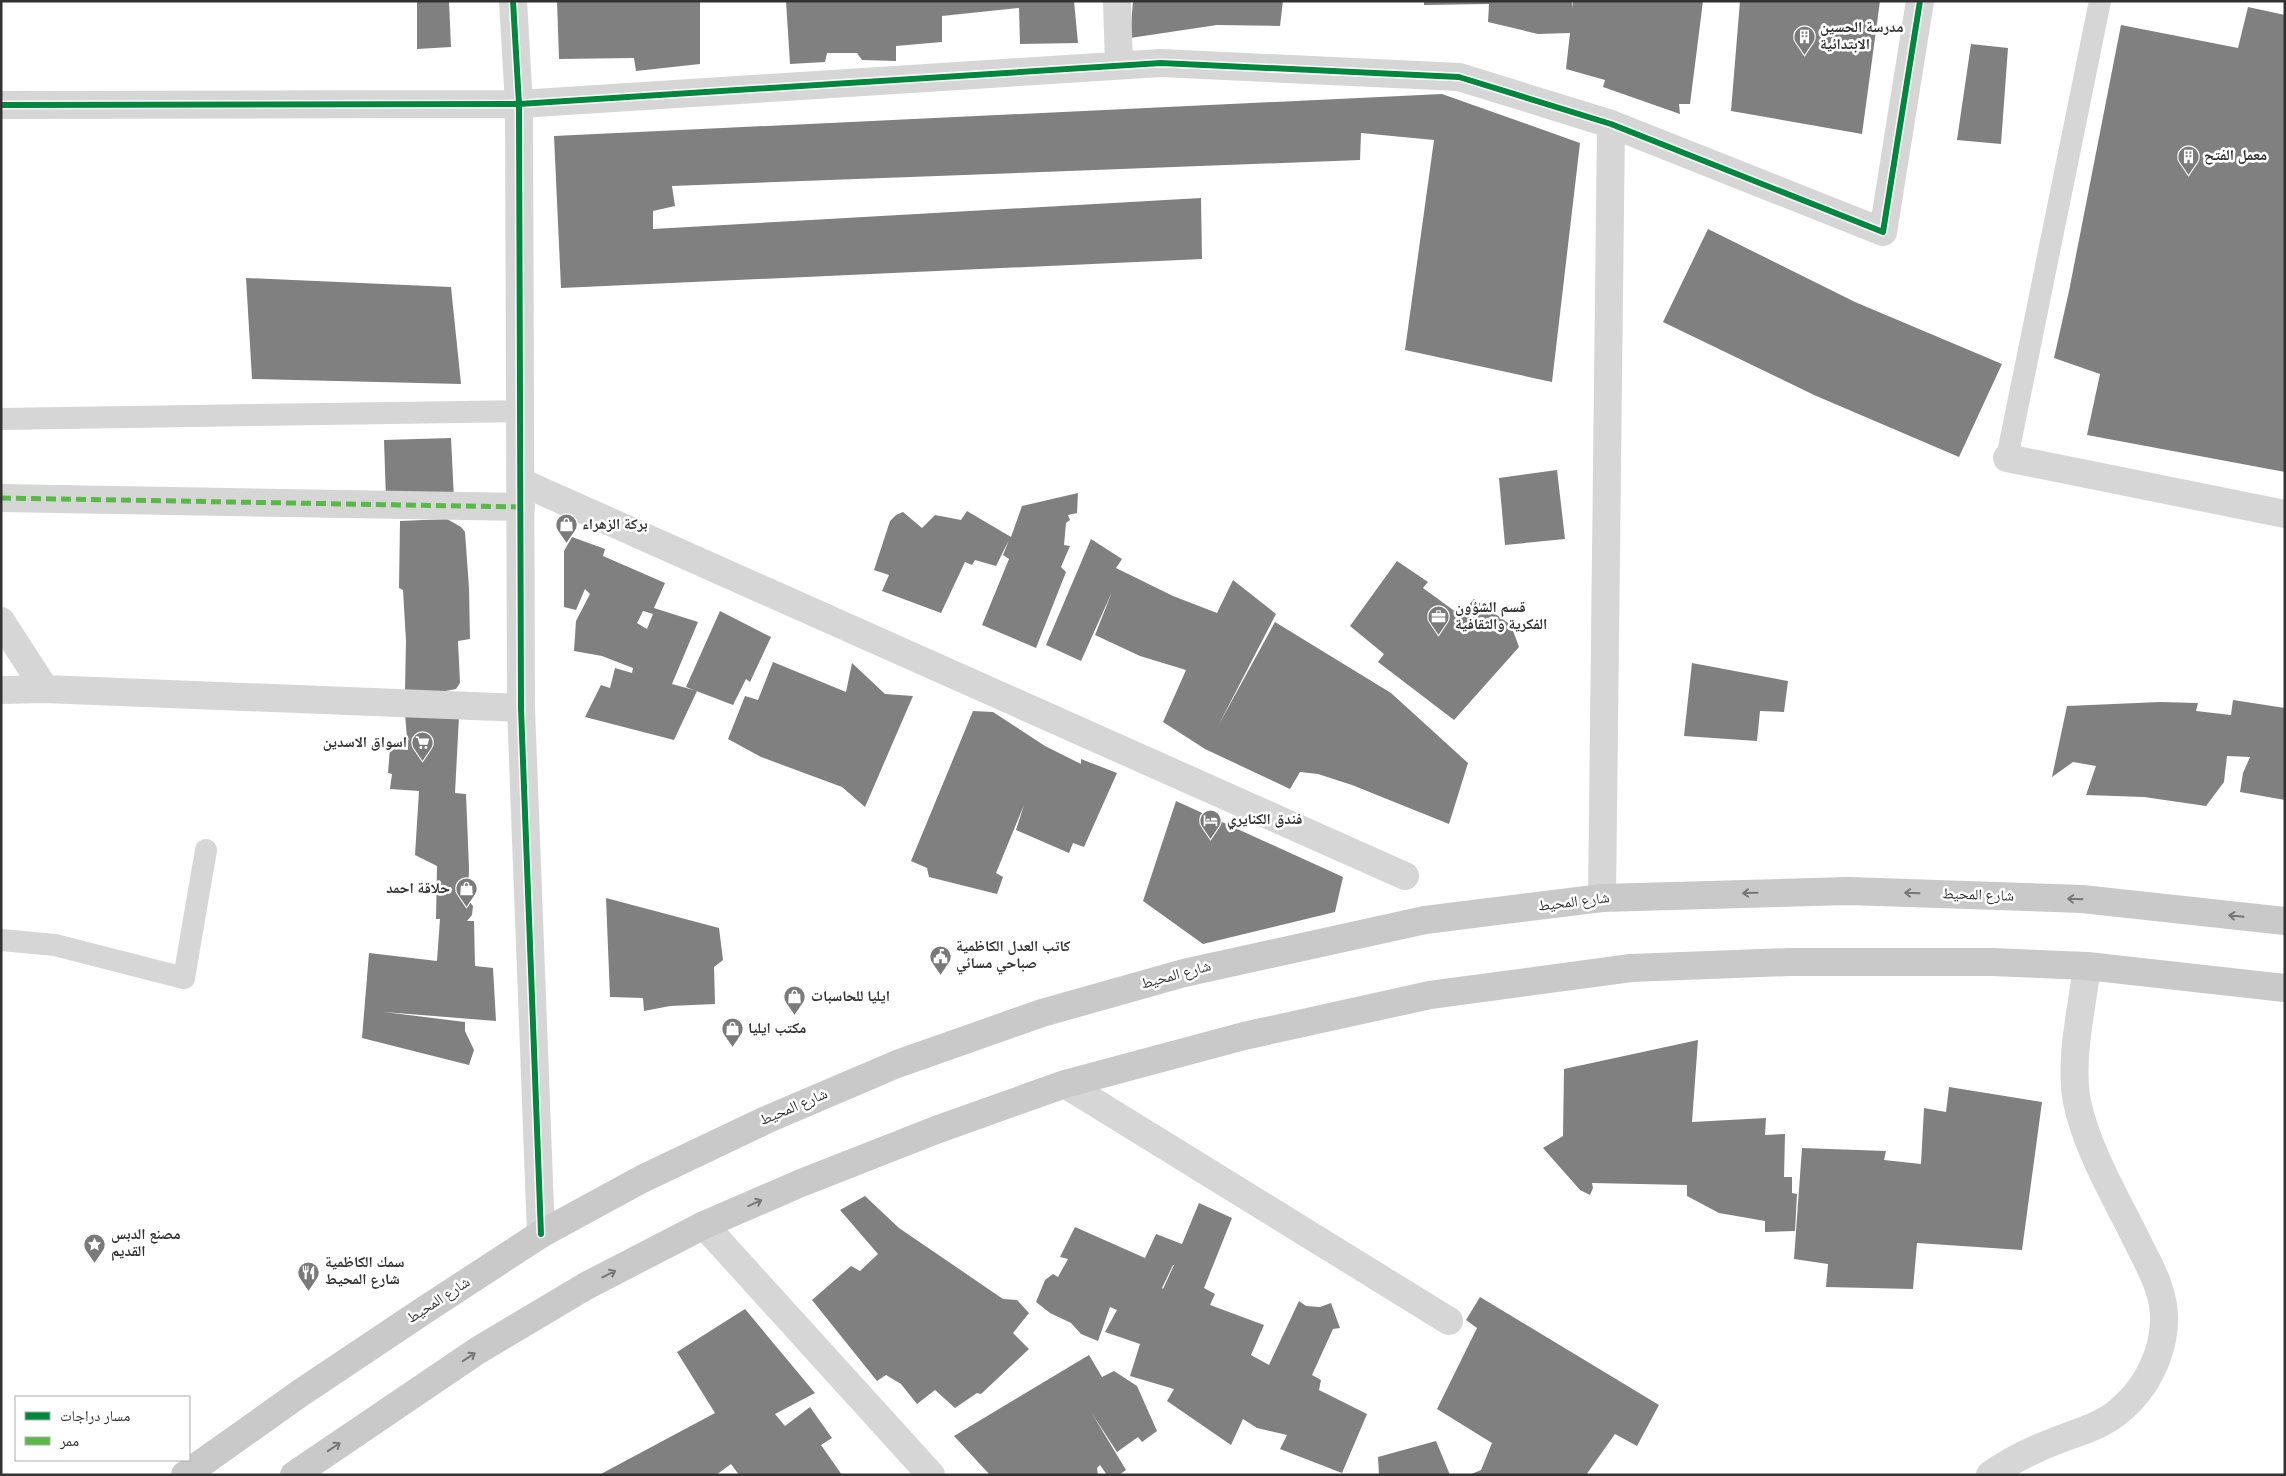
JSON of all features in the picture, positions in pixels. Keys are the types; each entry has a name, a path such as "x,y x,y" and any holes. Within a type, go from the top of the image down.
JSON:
{"main road":[{"name":"شارع المحيط","path":"185,1475 307,1389 541,1234 642,1178 766,1120 897,1064 1042,1013 1184,974 1425,920 1602,898 1848,891 2082,899 2285,921"},
{"path":"294,1475 477,1351 586,1286 704,1226 810,1179 936,1130 1066,1084 1244,1036 1430,995 1631,968 1789,962 1992,962 2087,966 2285,988"}],"street":[{"path":"513,1 519,104 521,708 541,1234"},
{"path":"1118,1 1119,65"},
{"path":"1,105 519,104 1161,62 1460,77 1611,124 1883,232 1920,1"},
{"path":"1602,898 1611,124"},
{"path":"2007,458 2285,514"},
{"path":"1,498 521,494 1405,876"},
{"path":"1,621 45,690"},
{"path":"1,690 45,690 521,708"},
{"path":"1990,1475 2028,1453 2088,1429 2118,1412 2142,1388 2158,1358 2164,1324 2160,1290 2087,1136 2077,1100 2075,1069 2077,1039 2087,966"},
{"path":"1066,1084 1449,1321"},
{"path":"704,1226 931,1475"}],"lane":[{"path":"2007,458 2100,1"},
{"path":"1,419 521,411"},
{"path":"1,940 55,945 184,978 206,850"}],"building":[{"path":"417,1 449,1 451,47 417,49"},
{"path":"557,1 700,1 700,64 636,71 634,58 559,59"},
{"path":"786,1 1074,1 1078,43 1020,44 1019,8 942,16 942,42 896,46 896,61 862,60 857,53 827,53 825,62 790,64"},
{"path":"1133,1 1283,1 1280,26 1217,25 1130,38"},
{"path":"1424,1 1572,1 1572,8 1573,1 1703,1 1690,104 1679,104 1680,114 1603,87 1605,80 1566,69 1570,33 1538,34 1488,22 1489,4 1424,5"},
{"name":"مدرسة الحسين الابتدائية","path":"1740,1 1880,1 1862,134 1731,111"},
{"name":"معمل الفتح","path":"2248,7 2285,15 2285,472 2087,435 2100,374 2054,358 2121,25 2238,48"},
{"path":"1971,44 2008,48 2001,144 1957,140"},
{"path":"1442,94 1580,143 1552,382 1405,350 1434,140 1361,133 1360,160 672,186 675,206 653,211 653,229 1201,198 1202,259 561,288 554,136"},
{"path":"1708,229 1855,302 2002,364 1959,457 1814,395 1663,322"},
{"path":"246,278 451,287 461,384 252,379"},
{"path":"451,438 454,499 386,500 384,440"},
{"path":"1557,470 1565,539 1505,545 1499,478"},
{"path":"1078,493 1077,513 1068,515 1070,520 1066,523 1064,545 1070,546 1061,567 1066,572 1036,648 982,625 1009,559 1003,555 1009,540 996,566 975,560 972,565 965,562 941,613 882,591 889,575 874,570 890,521 896,515 903,512 922,528 935,515 961,520 967,511 1011,537 1022,506"},
{"path":"447,519 461,527 465,532 470,639 458,641 460,683 456,689 440,692 405,691 406,641 403,590 399,588 400,521"},
{"path":"572,537 605,549 603,556 665,583 654,608 698,622 672,684 697,691 674,740 585,717 601,685 610,688 615,668 632,673 633,668 602,656 574,651 576,621 590,594 585,589 576,610 564,607 564,551","holes":["643,611 653,614 647,629 637,623"]},
{"path":"1091,539 1122,559 1116,568 1173,596 1217,613 1233,580 1276,614 1218,726 1275,622 1391,693 1468,763 1449,824 1352,785 1318,774 1300,772 1290,789 1205,749 1163,722 1186,670 1140,656 1095,635 1112,592 1081,661 1046,645"},
{"name":"قسم الشؤون الفكرية والثقافية","path":"1397,561 1428,582 1423,588 1460,615 1474,599 1511,625 1519,647 1454,720 1378,662 1384,654 1350,626"},
{"path":"720,611 771,637 750,682 746,679 733,705 686,687"},
{"path":"773,662 846,692 852,663 885,694 913,696 865,807 842,787 761,757 728,739 745,696 758,700"},
{"path":"1692,663 1788,681 1784,712 1760,711 1757,741 1684,736"},
{"path":"2233,700 2285,708 2285,800 2240,792 2243,773 2250,757 2227,756 2224,782 2206,806 2144,797 2086,795 2096,766 2073,762 2052,777 2067,706 2160,702 2198,703 2196,711 2231,715"},
{"path":"973,711 993,712 1045,746 1081,764 1081,759 1117,773 1084,847 1073,843 1069,853 1016,830 1024,805 996,873 1003,877 997,894 929,877 927,868 911,861"},
{"path":"405,714 459,717 455,793 466,794 469,868 468,900 473,906 472,915 467,921 474,921 475,966 493,968 496,1021 384,1012 465,1022 465,1031 474,1050 469,1065 362,1038 369,953 437,961 440,919 436,919 437,866 415,855 419,791 390,789 392,774 388,773 390,748 408,750"},
{"name":"فندق الكنايري","path":"1176,801 1343,877 1335,912 1203,944 1143,901"},
{"path":"606,898 719,928 723,960 714,967 715,1004 670,1006 644,1011 643,998 610,997"},
{"path":"1698,1040 1692,1122 1766,1118 1765,1135 1785,1134 1784,1177 1792,1177 1792,1193 1797,1194 1795,1231 1765,1232 1765,1221 1719,1213 1687,1196 1687,1185 1592,1183 1593,1188 1590,1195 1580,1190 1543,1148 1563,1136 1564,1069"},
{"path":"1949,1087 2042,1102 2022,1250 1917,1243 1913,1289 1826,1287 1828,1264 1794,1259 1802,1148 1886,1151 1884,1160 1921,1164 1924,1108 1946,1112"},
{"path":"865,1196 899,1228 1003,1299 1017,1300 1029,1313 1013,1333 1029,1349 981,1394 977,1393 955,1408 935,1390 917,1404 901,1384 886,1375 877,1381 812,1300 851,1266 860,1271 878,1254 840,1210"},
{"path":"1199,1203 1232,1218 1204,1288 1215,1294 1210,1305 1264,1325 1251,1355 1269,1365 1299,1301 1306,1306 1320,1307 1331,1303 1340,1328 1333,1329 1312,1375 1321,1380 1319,1390 1367,1414 1342,1473 1280,1449 1287,1435 1257,1428 1243,1419 1231,1445 1167,1401 1174,1389 1130,1376 1140,1344 1105,1332 1117,1310 1110,1307 1098,1341 1081,1334 1071,1323 1050,1313 1036,1302 1045,1280 1053,1274 1058,1277 1068,1259 1060,1257 1075,1227 1145,1258 1156,1234 1182,1244","holes":["1174,1265 1163,1289 1162,1288"]},
{"path":"1480,1297 1659,1405 1637,1446 1615,1434 1586,1475 1469,1475 1481,1470 1492,1443 1437,1409 1477,1328 1466,1320"},
{"path":"745,1309 815,1393 775,1414 785,1426 810,1407 832,1438 821,1445 842,1475 739,1475 731,1464 716,1475 599,1475 715,1413 677,1352"},
{"path":"1089,1355 1102,1377 1114,1371 1137,1386 1157,1431 1142,1442 1138,1437 1117,1452 1091,1412 1126,1470 1119,1475 1107,1475 1100,1465 1097,1468 1098,1475 990,1475 954,1436"},
{"path":"1436,1441 1450,1475 1379,1475 1378,1457"}],"marked path":[{"path":"1,498 521,507"}],"cycle path":[{"path":"513,1 519,104 521,708 541,1234"},
{"path":"1,105 519,104 1161,63 1459,77 1611,124 1883,232 1920,1"}],"place":[{"name":"مدرسة الحسين الابتدائية","path":"1804,56"},
{"name":"معمل الفتح","path":"2188,175"},
{"name":"بركة الزهراء","path":"566,544"},
{"name":"قسم الشؤون الفكرية والثقافية","path":"1439,636"},
{"name":"اسواق الاسدين","path":"423,762"},
{"name":"فندق الكنايري","path":"1211,839"},
{"name":"حلاقة احمد","path":"466,908"},
{"name":"كاتب العدل الكاظمية صباحي مسائي","path":"940,975"},
{"name":"ايليا للحاسبات","path":"795,1016"},
{"name":"مكتب ايليا","path":"732,1048"},
{"name":"مصنع الدبس القديم","path":"95,1263"},
{"name":"سمك الكاظمية شارع المحيط","path":"309,1291"}]}
